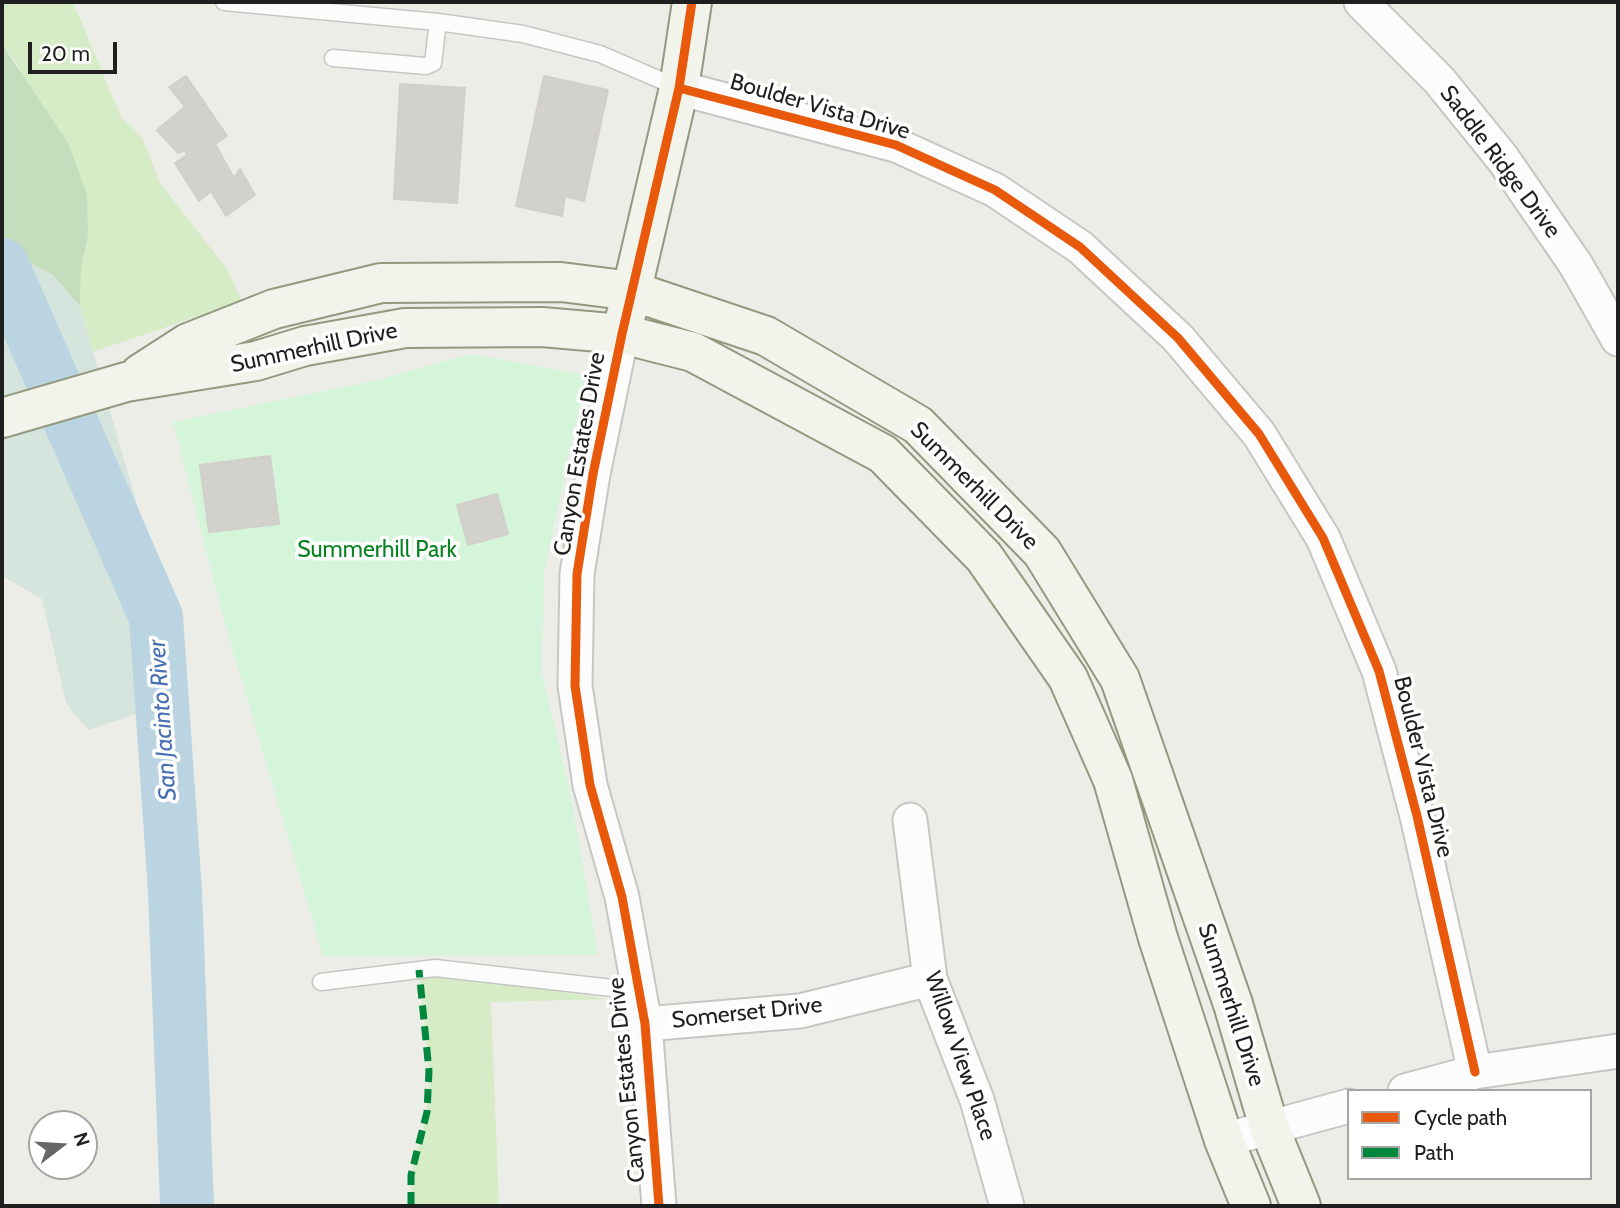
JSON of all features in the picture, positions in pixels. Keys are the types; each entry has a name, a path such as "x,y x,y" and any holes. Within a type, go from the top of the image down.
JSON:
{"main road":[{"name":"Canyon Estates Drive","path":"622,334 679,88 692,2"},
{"name":"Summerhill Drive","path":"126,382 188,343 212,333 274,309 381,283 561,282 632,291 766,336 918,425 1042,552 1121,679 1233,1004 1269,1127 1301,1206"},
{"name":"Summerhill Drive","path":"2,418 126,382 256,361 305,346 405,328 542,327 622,334 693,352 883,454 984,557 1068,678 1113,780 1158,938 1224,1140 1251,1206"}],"street":[{"name":"Saddle Ridge Drive","path":"1361,2 1439,80 1503,159 1576,265 1618,339"},
{"name":"Boulder Vista Drive","path":"679,88 896,145 995,190 1080,247 1178,338 1259,434 1323,538 1379,671 1417,816 1475,1072"},
{"name":"Canyon Estates Drive","path":"622,334 593,474 577,574 575,686 590,785 622,897 645,1024 659,1206"},
{"name":"Willow View Place","path":"910,820 930,979 977,1100 1007,1206"},
{"name":"Somerset Drive","path":"645,1024 800,1011 930,979"},
{"path":"1412,1089 1475,1072 1618,1051"},
{"path":"1224,1140 1347,1107"}],"lane":[{"path":"224,2 438,22 523,34 587,51 679,88"},
{"path":"333,58 426,66 433,63 438,22"},
{"path":"321,982 435,968 639,991"}],"green space":[{"path":"2,2 73,2 121,117 142,137 160,183 227,269 242,301 93,352 80,307 81,268 88,236 18,65 2,44"},
{"path":"2,44 68,143 87,194 88,236 81,268 80,307 53,275 2,249"},
{"name":"Summerhill Park","path":"470,354 586,375 544,573 542,673 571,797 598,955 323,956 223,617 173,422 378,380"},
{"path":"419,970 610,999 491,1002 499,1206 411,1206 411,1175 427,1112 429,1071"}],"shaded area":[{"path":"2,249 53,275 80,307 177,642 179,678 163,705 88,730 66,703 42,599 2,576"}],"building":[{"path":"186,76 227,136 215,144 234,178 240,169 255,195 226,216 211,191 199,201 175,163 187,155 185,150 178,153 157,130 185,107 169,87"},
{"path":"544,76 608,90 584,201 565,196 562,216 516,206"},
{"path":"400,84 465,88 457,203 394,199"},
{"path":"270,456 279,524 209,532 200,465"},
{"path":"497,494 508,534 468,545 457,505"}],"waterway":[{"name":"San Jacinto River","path":"2,265 156,617 175,891 187,1206"}],"marked path":[{"path":"411,1206 411,1175 427,1112 429,1071 419,970"}],"cycle path":[{"path":"659,1206 645,1024 622,897 590,785 575,686 577,574 593,474 622,334 679,88 692,2"},
{"path":"679,88 896,145 995,190 1080,247 1178,338 1259,434 1323,538 1379,671 1417,816 1475,1072"}]}
